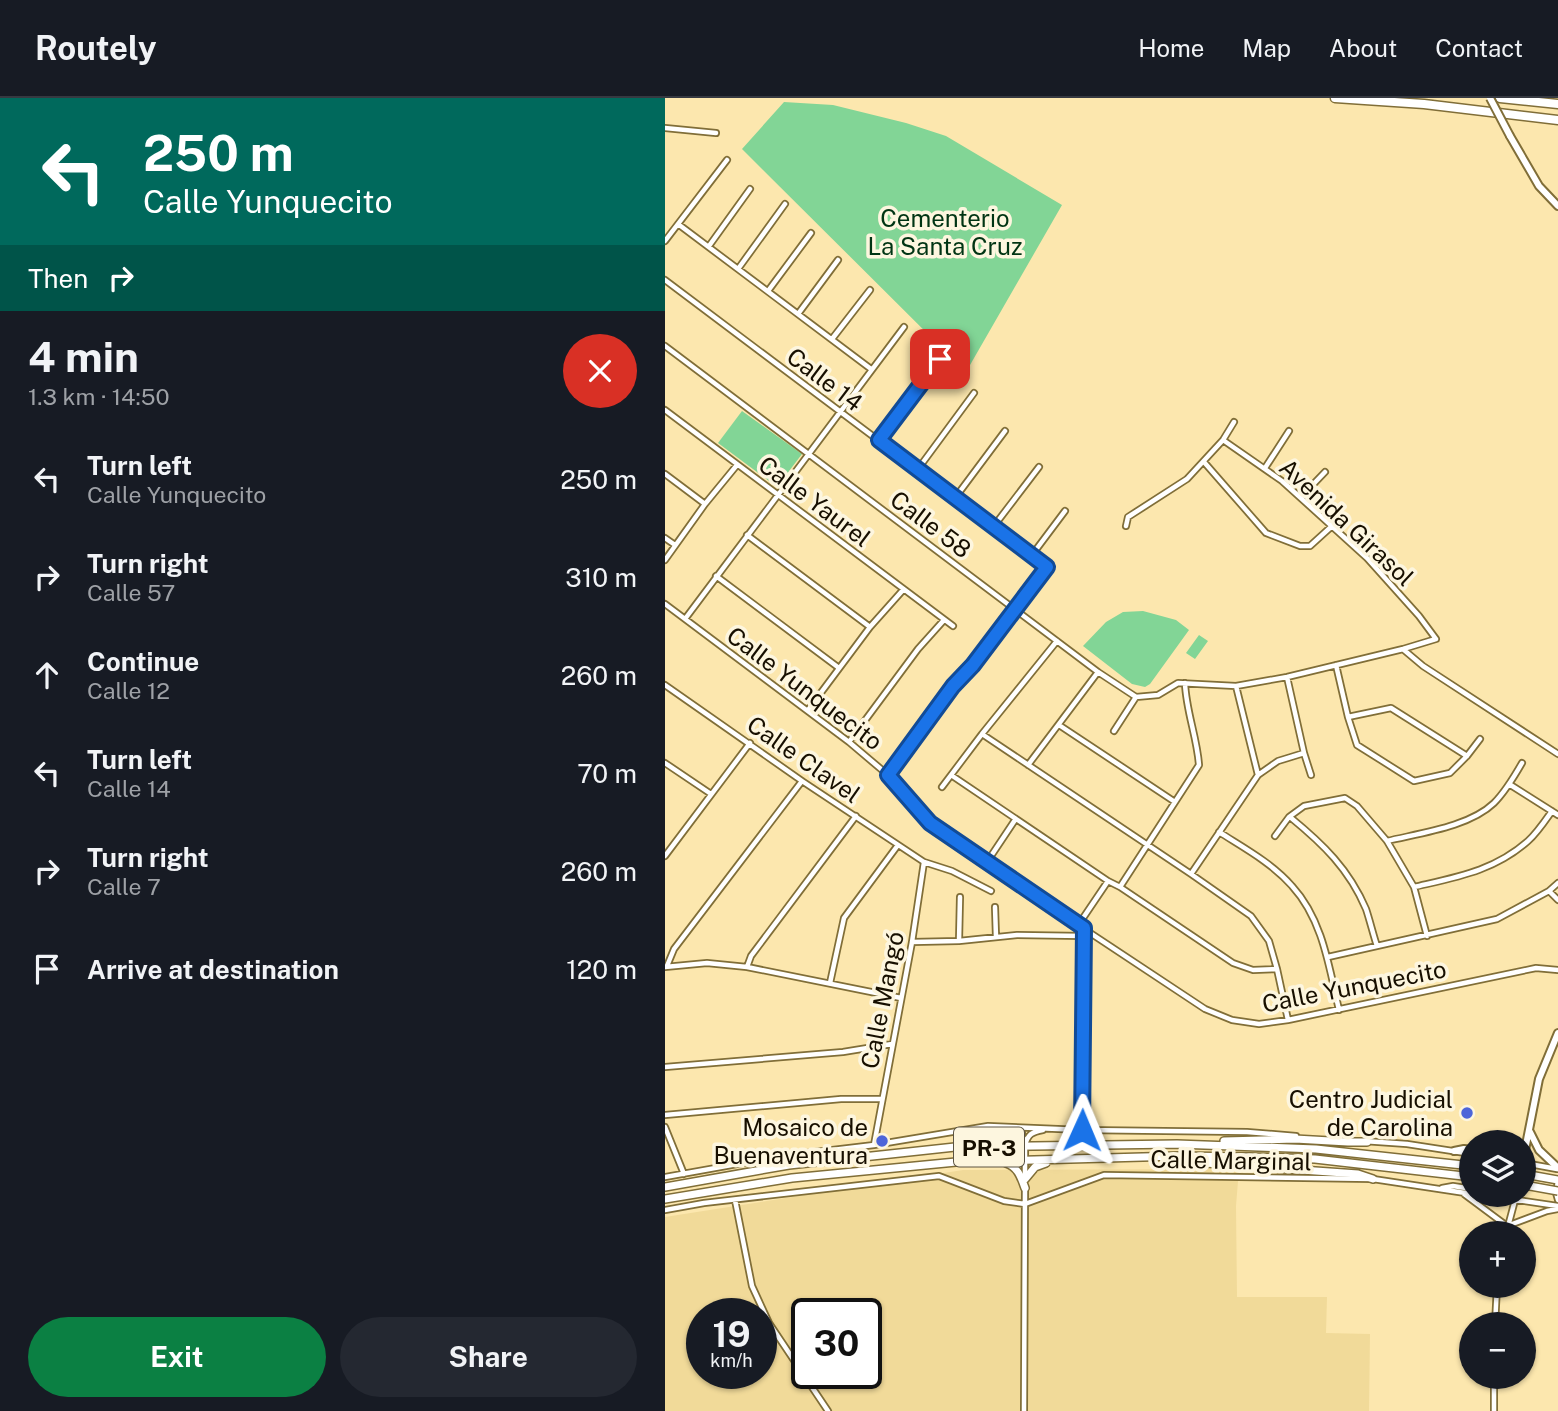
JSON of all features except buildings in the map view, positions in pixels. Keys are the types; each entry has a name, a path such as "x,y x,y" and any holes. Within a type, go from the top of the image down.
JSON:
{"highway":[{"path":"1335,98 1397,102 1558,120"},
{"path":"1500,98 1558,104"}],"main road":[{"path":"1177,1144 1294,1139 1367,1142"},
{"name":"PR-3","path":"665,1187 789,1166 955,1147 1177,1144 1315,1149 1459,1165"},
{"name":"PR-3","path":"665,1199 792,1178 956,1162 1179,1156 1249,1157 1314,1159 1459,1176"},
{"path":"1179,1156 1205,1163 1358,1174 1373,1179"},
{"path":"999,1161 1014,1167 1025,1184 1035,1167 1057,1160"},
{"path":"1536,1176 1558,1180"},
{"path":"1536,1187 1558,1191"}],"street":[{"path":"1490,98 1539,186 1558,206"},
{"path":"665,128 716,133"},
{"path":"665,241 727,160"},
{"path":"709,246 750,189"},
{"path":"738,269 785,204"},
{"path":"678,224 871,369"},
{"path":"768,291 811,233"},
{"path":"798,314 838,260"},
{"name":"Calle 14","path":"665,280 1047,567 1016,610"},
{"path":"832,339 870,290"},
{"path":"685,619 904,327"},
{"name":"Calle 58","path":"665,346 1136,697"},
{"path":"879,440 940,359"},
{"path":"918,469 974,393"},
{"name":"Calle Yaurel","path":"665,410 953,626"},
{"path":"1126,526 1128,517 1187,479 1223,440 1234,422"},
{"path":"955,498 1005,431"},
{"path":"1265,468 1289,431"},
{"name":"Avenida Girasol","path":"1223,440 1265,468 1301,497 1367,558 1436,639 1403,649"},
{"path":"1204,461 1266,533 1300,546 1310,545 1332,527"},
{"path":"665,560 737,465"},
{"path":"994,526 1039,467"},
{"path":"1301,497 1325,472"},
{"path":"665,474 705,504"},
{"path":"1032,555 1065,511"},
{"path":"747,535 870,627"},
{"path":"665,538 675,545"},
{"path":"716,576 839,668"},
{"path":"808,710 870,627 903,590"},
{"name":"Calle Yunquecito","path":"665,604 849,742 888,775 930,823 1205,1009 1232,1020 1259,1024 1339,1010 1536,968 1558,970"},
{"path":"888,775 953,686 1016,610"},
{"path":"849,742 918,649 944,620"},
{"path":"942,787 1057,640"},
{"path":"1114,731 1136,697 1158,695 1178,683 1236,685 1286,677 1403,649 1423,666 1558,754"},
{"path":"1336,666 1357,745 1414,781 1450,773 1480,739"},
{"path":"1027,765 1098,671"},
{"path":"1286,677 1311,775"},
{"path":"1120,887 1199,765 1185,683"},
{"name":"Calle Clavel","path":"665,685 924,862 952,871 991,891"},
{"path":"1236,685 1258,775"},
{"path":"1348,717 1391,708 1467,756"},
{"path":"1059,724 1175,802"},
{"path":"982,734 1251,916 1269,941 1288,1020"},
{"path":"665,856 750,743"},
{"path":"1191,874 1258,775 1278,761 1304,753"},
{"path":"665,763 711,794"},
{"path":"1387,841 1470,820 1493,804 1522,763"},
{"path":"951,775 1233,963 1253,970 1277,969"},
{"path":"802,781 674,949 666,967 707,963 747,967 901,998"},
{"path":"1509,784 1558,815"},
{"path":"1275,836 1289,817 1304,806 1345,797 1357,806 1387,841 1414,887 1427,936"},
{"path":"1414,887 1473,874 1500,862 1530,840 1552,811"},
{"path":"747,967 751,956 856,816"},
{"path":"1289,817 1322,844 1346,872 1366,909 1377,946"},
{"path":"987,862 1015,820"},
{"path":"1219,832 1265,862 1293,886 1315,920 1328,957 1339,1010"},
{"path":"830,983 844,918 898,845"},
{"name":"Calle Mangó","path":"874,1145 912,942 924,862"},
{"path":"1082,1130 1082,927 1108,881"},
{"path":"1328,957 1497,919 1549,891 1558,883"},
{"path":"1549,891 1558,900"},
{"path":"959,941 960,897"},
{"path":"995,907 996,937"},
{"path":"912,942 959,941 1017,935 1083,936"},
{"path":"1529,1130 1539,1079 1558,1032"},
{"path":"665,1067 843,1052 892,1044"},
{"path":"665,1115 881,1099"},
{"name":"Calle Marginal","path":"665,1177 782,1156 874,1145 988,1126 1247,1132 1407,1144 1454,1151"},
{"path":"665,1127 684,1174"},
{"path":"1024,1411 1025,1146 1027,1137 1032,1133 1060,1129"},
{"path":"965,1131 1018,1131 1022,1133 1025,1146"},
{"path":"665,1144 672,1144"},
{"path":"1536,1145 1558,1169"},
{"path":"1454,1151 1459,1150"},
{"path":"1536,1165 1558,1169"},
{"name":"Calle Marginal","path":"1025,1204 1104,1175 1373,1179 1459,1192"},
{"path":"665,1210 939,1176 1004,1200 1025,1204"},
{"path":"1558,1180 1558,1200"},
{"path":"1437,1189 1459,1188"},
{"path":"735,1200 752,1286 769,1323 828,1411"},
{"path":"1536,1203 1558,1208"},
{"path":"1481,1207 1500,1221"},
{"path":"1520,1221 1558,1208"},
{"path":"1494,1411 1495,1389"}],"shaded area":[{"path":"1239,1169 1236,1206 1237,1297 1327,1297 1326,1333 1370,1334 1369,1411 665,1411 665,1217 963,1170"}],"green space":[{"name":"Cementerio La Santa Cruz","path":"784,102 833,105 946,136 1062,205 966,372 742,149"},
{"path":"742,411 802,454 777,487 718,443"},
{"path":"1143,611 1176,620 1189,630 1150,684 1145,687 1132,684 1083,646 1106,622 1123,612"},
{"path":"1199,635 1208,641 1195,659 1186,653"}],"place":[{"name":"Centro Judicial de Carolina","path":"1467,1113"},
{"name":"Mosaico de Buenaventura","path":"882,1141"}],"route":[{"path":"940,359 879,440 1047,567 973,665 953,686 888,775 930,823 1084,928 1082,1130"}]}
